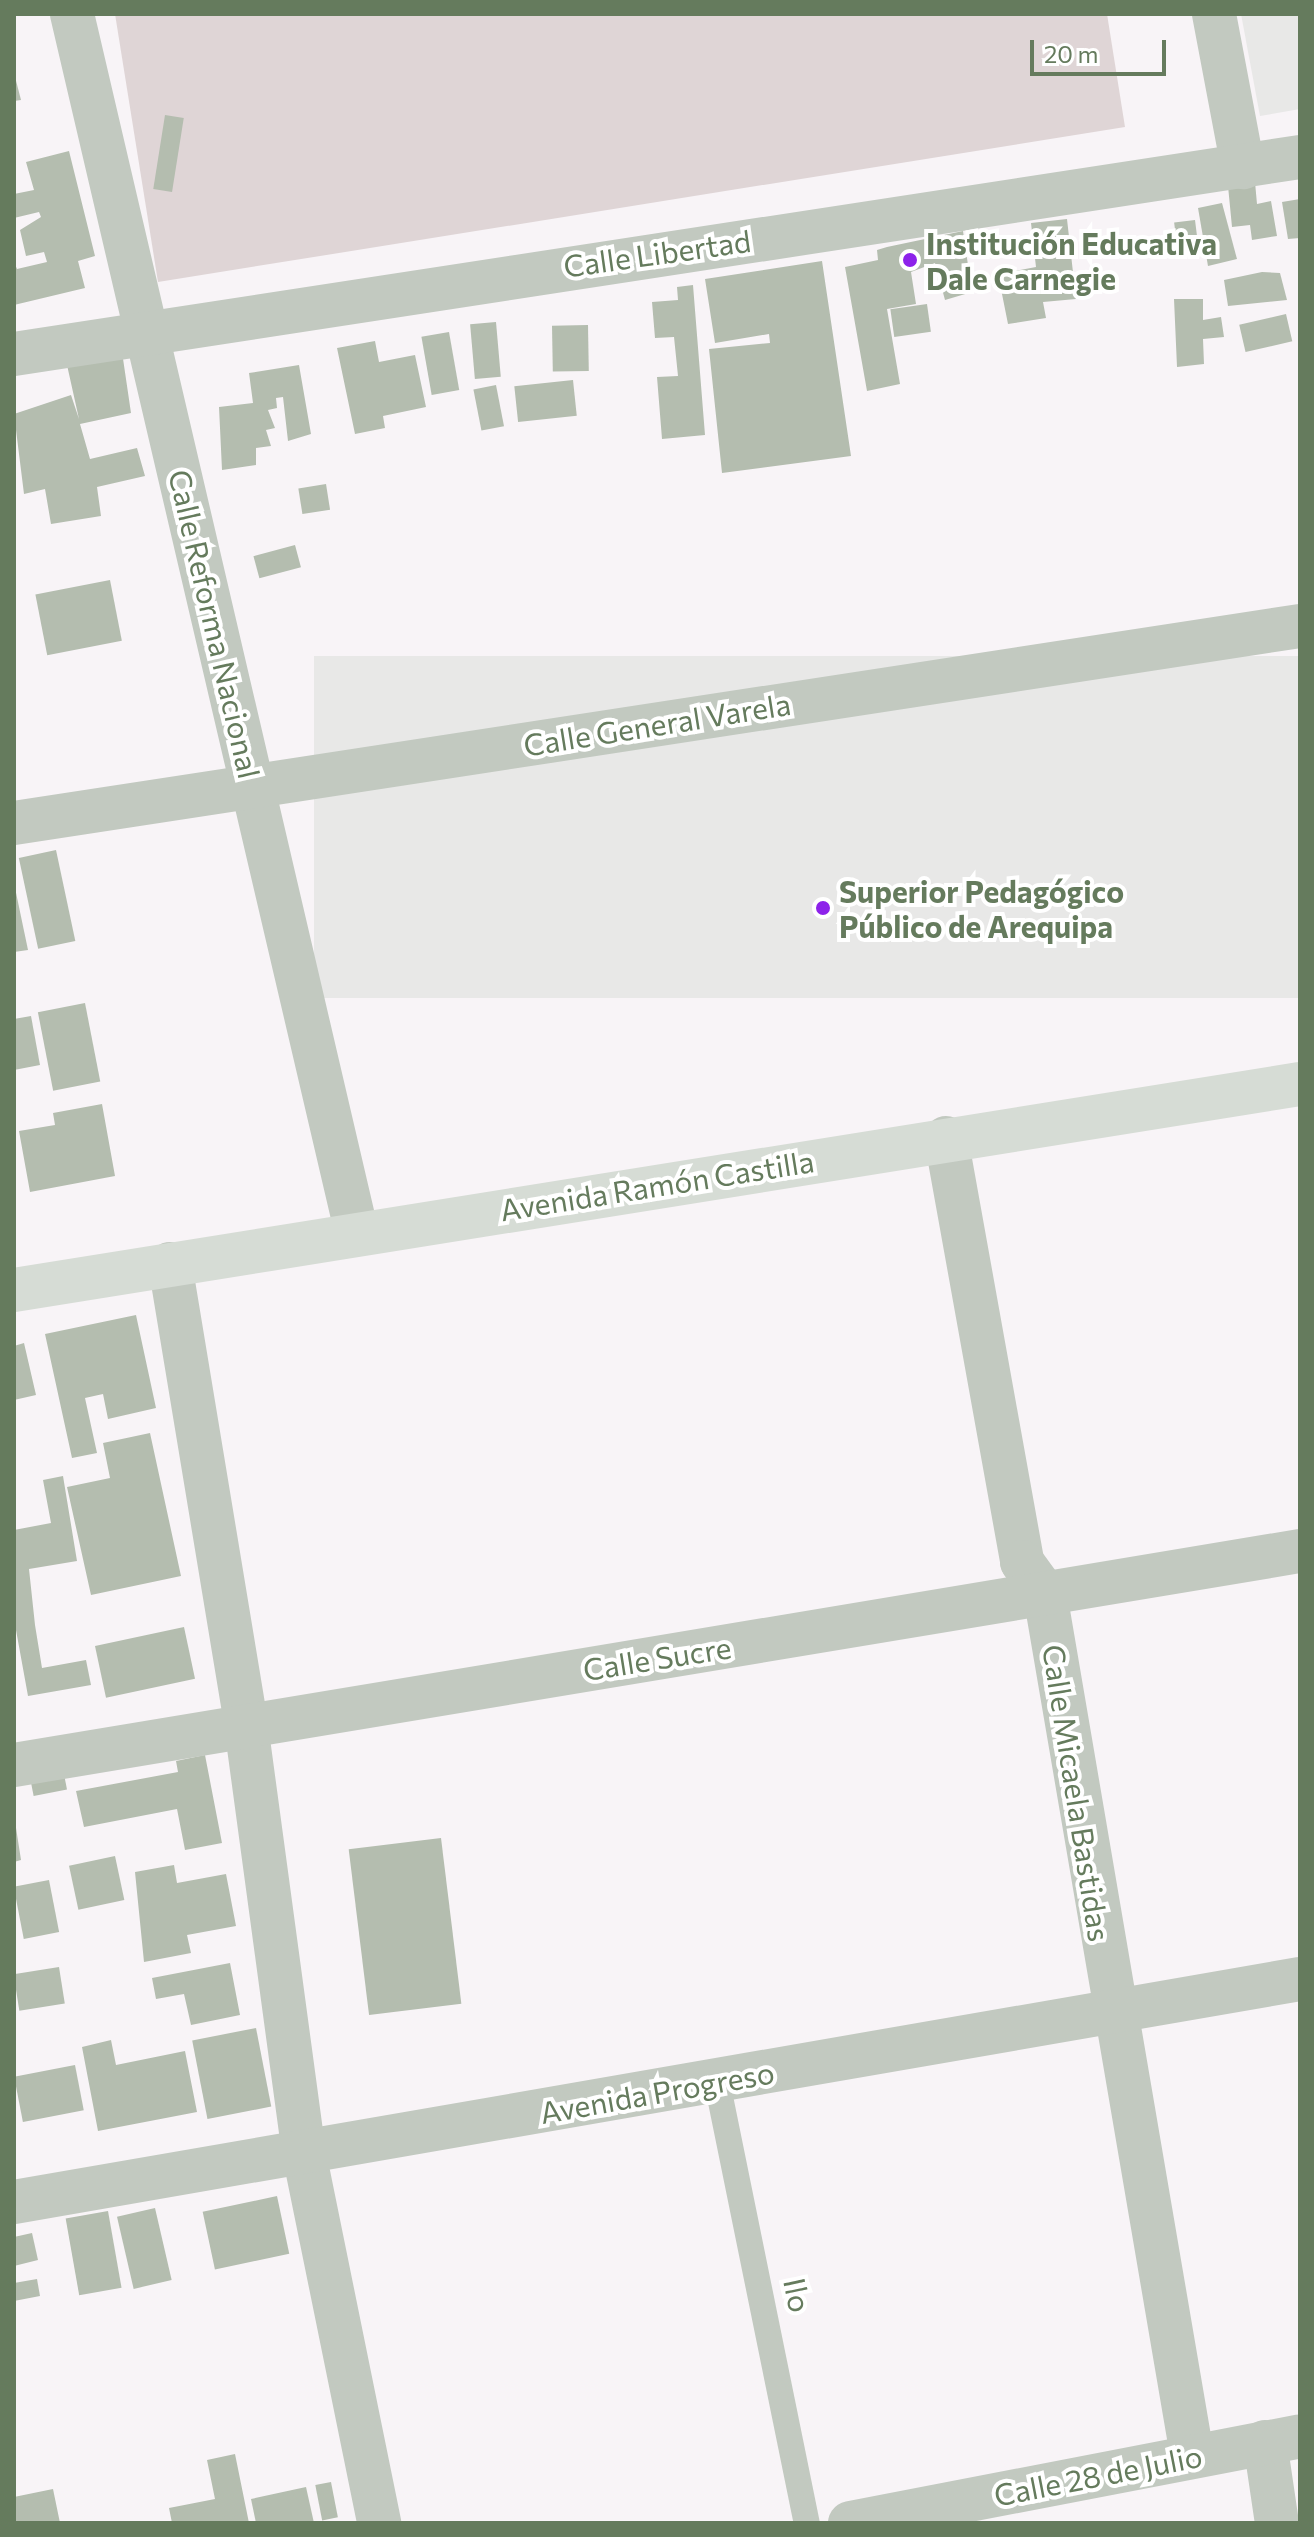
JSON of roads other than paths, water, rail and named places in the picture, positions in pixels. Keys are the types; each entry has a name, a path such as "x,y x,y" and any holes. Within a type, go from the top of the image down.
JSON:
{"main road":[{"name":"Avenida Ramón Castilla","path":"14,1290 946,1138 1300,1084"}],"street":[{"name":"Calle Reforma Nacional","path":"72,14 357,1234"},
{"path":"1214,14 1243,167"},
{"name":"Calle Libertad","path":"14,354 148,330 1300,157"},
{"name":"Calle General Varela","path":"14,823 1300,626"},
{"name":"Calle Micaela Bastidas","path":"946,1138 1022,1562 1045,1594 1112,2010 1192,2455"},
{"path":"170,1264 246,1725 304,2153 379,2523"},
{"name":"Calle Sucre","path":"14,1765 1300,1551"},
{"name":"Avenida Progreso","path":"14,2202 1300,1979"},
{"path":"1277,2523 1282,2439"},
{"name":"Calle 28 de Julio","path":"850,2523 948,2514 1192,2455 1282,2439"}],"lane":[{"name":"Ilo","path":"717,2082 807,2523"}],"place":[{"name":"Institución Educativa Dale Carnegie","path":"910,260"},
{"name":"Superior Pedagógico Público de Arequipa","path":"823,908"}]}
